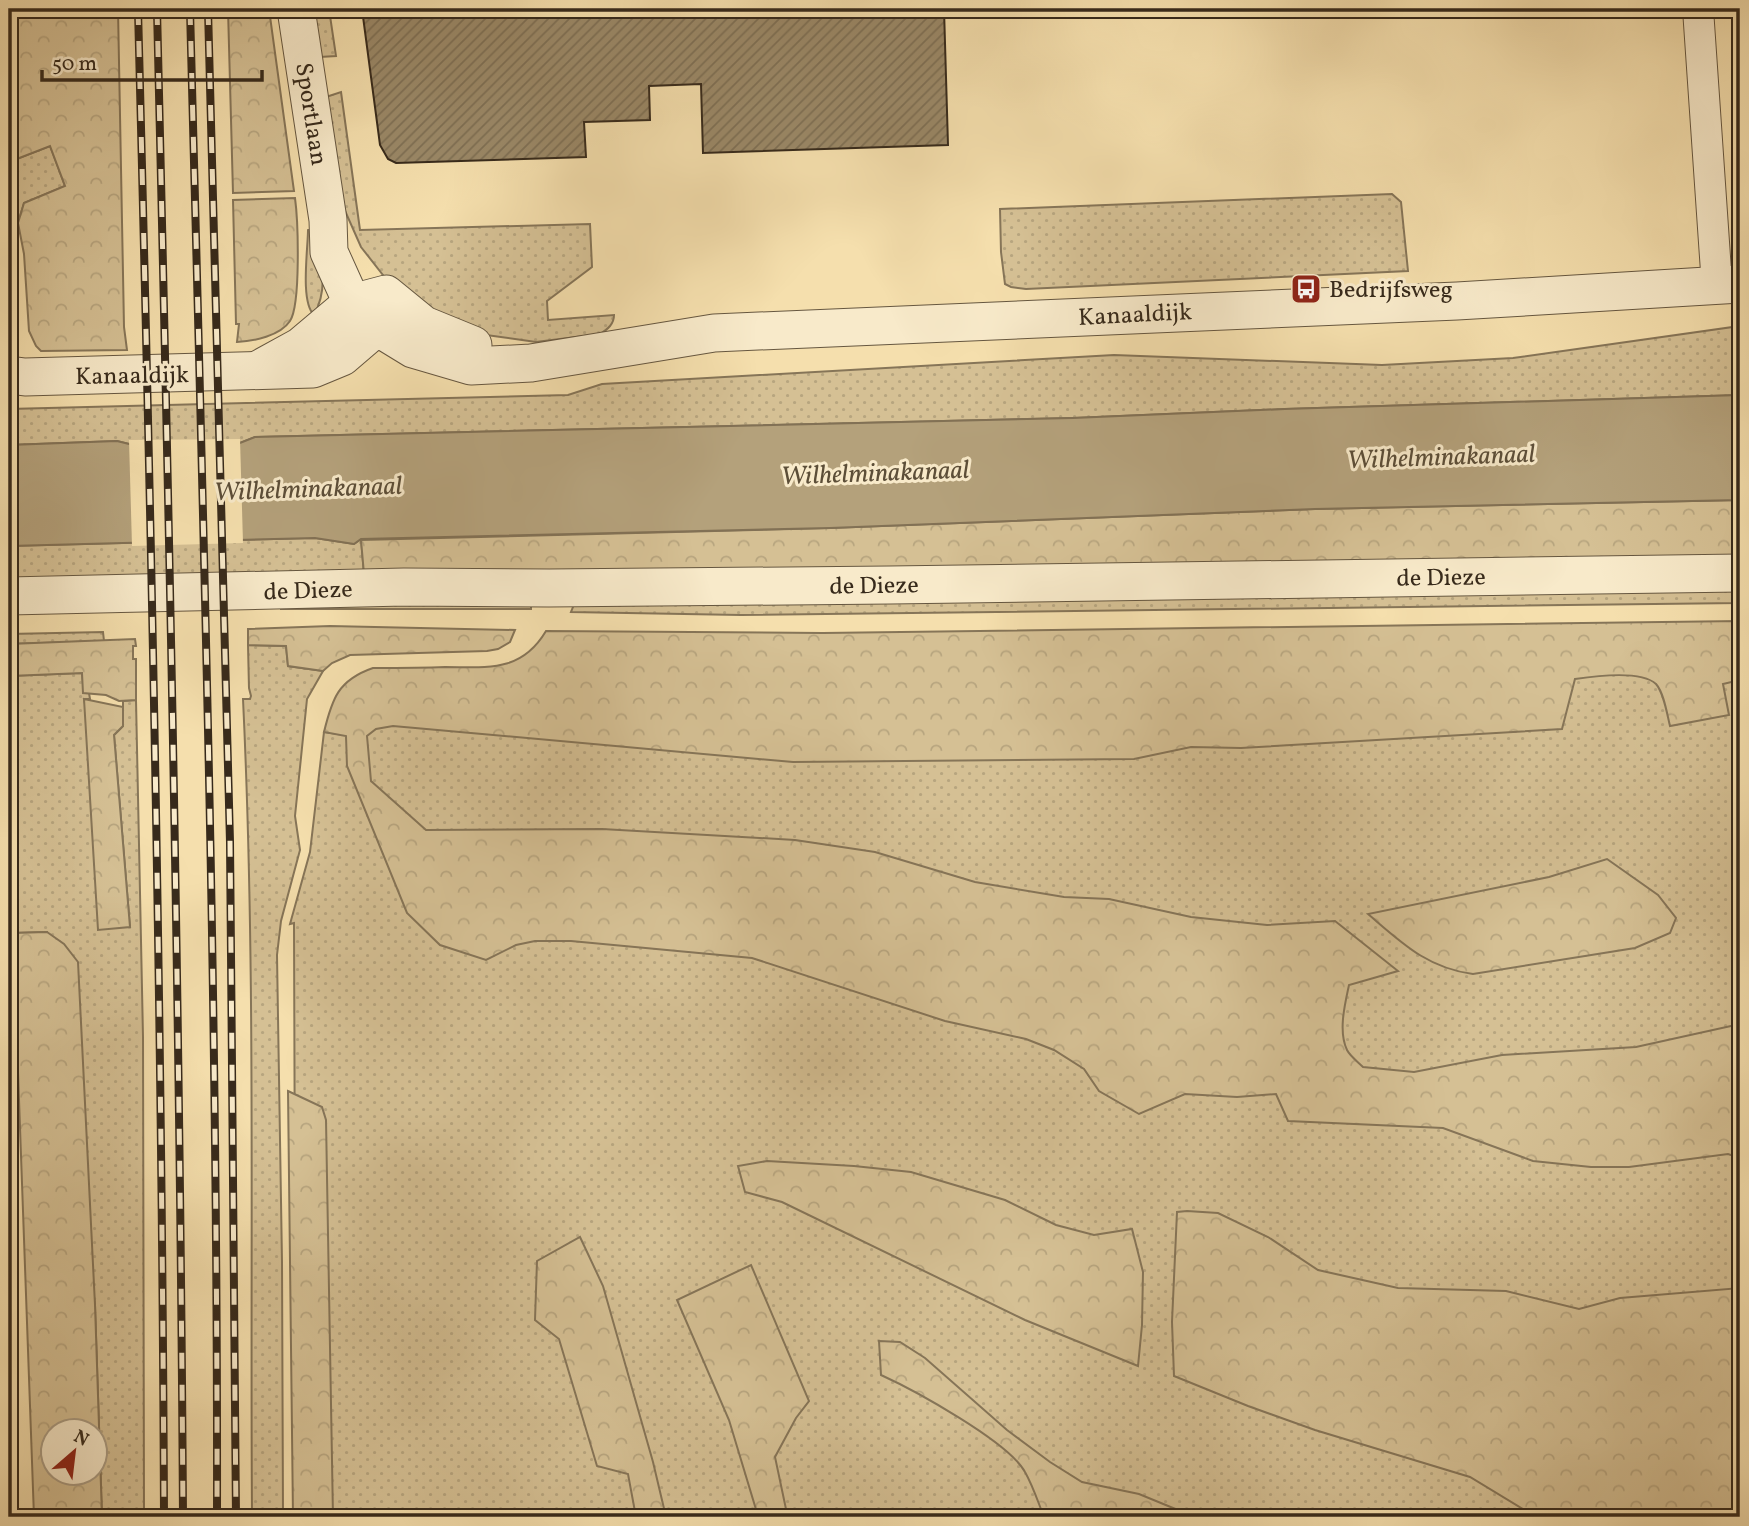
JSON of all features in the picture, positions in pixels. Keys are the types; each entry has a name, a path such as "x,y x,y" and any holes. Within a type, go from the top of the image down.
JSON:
{"street":[{"name":"Sportlaan","path":"296,9 328,220 329,252 372,308"},
{"path":"1698,9 1729,285"},
{"name":"Kanaaldijk","path":"9,375 25,377 313,369 342,357 372,308 413,349 471,366 531,363 715,333 1457,301 1729,285"},
{"name":"de Dieze","path":"9,596 404,587 835,586 1740,573"}],"green space":[{"path":"9,9 118,9 124,327 127,350 41,351 29,331 24,254 18,223 24,203 65,186 50,146 9,162"},
{"path":"228,9 269,9 294,191 233,193"},
{"path":"311,9 329,9 336,56 320,57"},
{"path":"341,92 360,230 590,224 592,267 547,301 548,320 614,315 610,326 600,334 536,342 479,334 457,328 390,284 361,247 342,204 326,97"},
{"path":"50,146 65,186 24,203 18,223 9,195 9,162"},
{"path":"1392,194 1401,202 1408,271 1026,289 1005,284 1000,209"},
{"path":"295,198 297,280 290,321 273,334 237,342 239,324 236,324 233,200"},
{"path":"315,229 323,283 314,315 307,299 306,275 308,230"},
{"path":"1740,326 1740,395 1073,418 255,437 240,443 129,444 117,441 9,445 9,409 568,395 602,384 1114,355 1382,365 1513,358"},
{"path":"1740,500 1740,560 364,574 361,540 830,528 1315,509"},
{"path":"315,538 354,544 361,539 364,574 9,582 9,546"},
{"path":"1740,588 1740,603 741,615 571,612 575,602"},
{"path":"531,601 531,609 281,609 281,602"},
{"path":"1740,621 1740,680 1723,684 1729,715 1670,726 1663,698 1656,684 1640,677 1617,675 1575,679 1562,729 1241,748 1191,747 1134,759 793,762 393,726 376,729 367,736 371,781 426,830 602,829 795,840 875,852 975,882 1064,897 1109,899 1191,917 1267,925 1335,921 1398,971 1349,985 1343,1018 1344,1043 1348,1052 1363,1067 1414,1072 1502,1055 1636,1047 1740,1024 1740,1158 1728,1154 1629,1167 1591,1167 1533,1161 1443,1128 1288,1121 1276,1094 1237,1097 1185,1094 1139,1114 1099,1091 1084,1069 1054,1050 1026,1039 945,1021 752,958 571,941 535,941 516,945 486,960 440,945 407,913 347,766 346,736 324,732 338,692 361,673 373,668 502,665 526,654 546,631 823,633"},
{"path":"330,626 515,630 510,642 498,649 350,655 332,663 323,671 288,666 286,646 248,645 248,629"},
{"path":"103,632 104,641 9,644 9,634"},
{"path":"135,639 133,659 136,659 136,700 119,701 106,695 83,693 82,673 9,676 9,644"},
{"path":"248,645 286,646 288,666 323,671 307,699 295,816 300,850 281,921 277,955 283,1517 252,1517 250,903 243,699 250,699 251,696"},
{"path":"1740,658 1740,1517 296,1517 294,923 290,924 310,852 324,732 345,735 344,709"},
{"path":"82,673 84,693 89,693 90,699 84,699 130,927 114,735 123,726 123,701 136,700 143,1037 144,1517 102,1517 101,1488 108,1488 108,1418 99,1418 95,1305 47,932 13,933 9,849 9,676"},
{"path":"84,699 123,707 123,726 114,735 130,927 98,930"},
{"path":"1607,859 1658,895 1676,918 1670,933 1635,948 1473,974 1442,966 1416,953 1368,914 1549,877"},
{"path":"47,932 64,944 78,962 99,1418 38,1418 38,1488 101,1488 102,1517 34,1517 13,933"},
{"path":"288,1091 322,1107 326,1120 333,1517 293,1517"},
{"path":"767,1161 911,1172 1005,1200 1056,1225 1094,1235 1132,1229 1143,1272 1138,1366 1025,1320 782,1202 745,1192 738,1166"},
{"path":"1177,1212 1218,1213 1268,1237 1318,1270 1398,1288 1506,1291 1579,1309 1620,1298 1740,1288 1740,1514 1714,1517 1544,1517 1523,1509 1470,1477 1315,1430 1174,1376 1172,1322"},
{"path":"580,1237 603,1286 666,1517 636,1517 628,1474 597,1466 559,1339 535,1320 537,1261"},
{"path":"751,1265 809,1401 796,1418 775,1457 786,1509 758,1516 729,1420 677,1300"},
{"path":"879,1341 900,1342 925,1358 1007,1430 1082,1482 1139,1494 1195,1517 1044,1517 1025,1472 1000,1446 937,1404 881,1375"}],"water":[{"name":"Wilhelminakanaal","path":"1740,395 1740,500 1315,509 830,528 361,539 354,544 315,538 9,546 9,445 117,441 129,444 240,443 255,437 1073,418"}],"pier":[{"path":"240,439 243,543 132,546 129,440"}],"building":[{"path":"362,9 944,9 948,145 703,153 701,84 649,86 650,120 584,122 586,157 396,163 388,159 380,145"}],"railway":[{"path":"138,9 155,763 164,1517"},
{"path":"157,9 173,763 183,1517"},
{"path":"190,9 212,951 217,1517"},
{"path":"208,9 230,842 236,1517"}],"place":[{"name":"Bedrijfsweg","path":"1306,289"}]}
